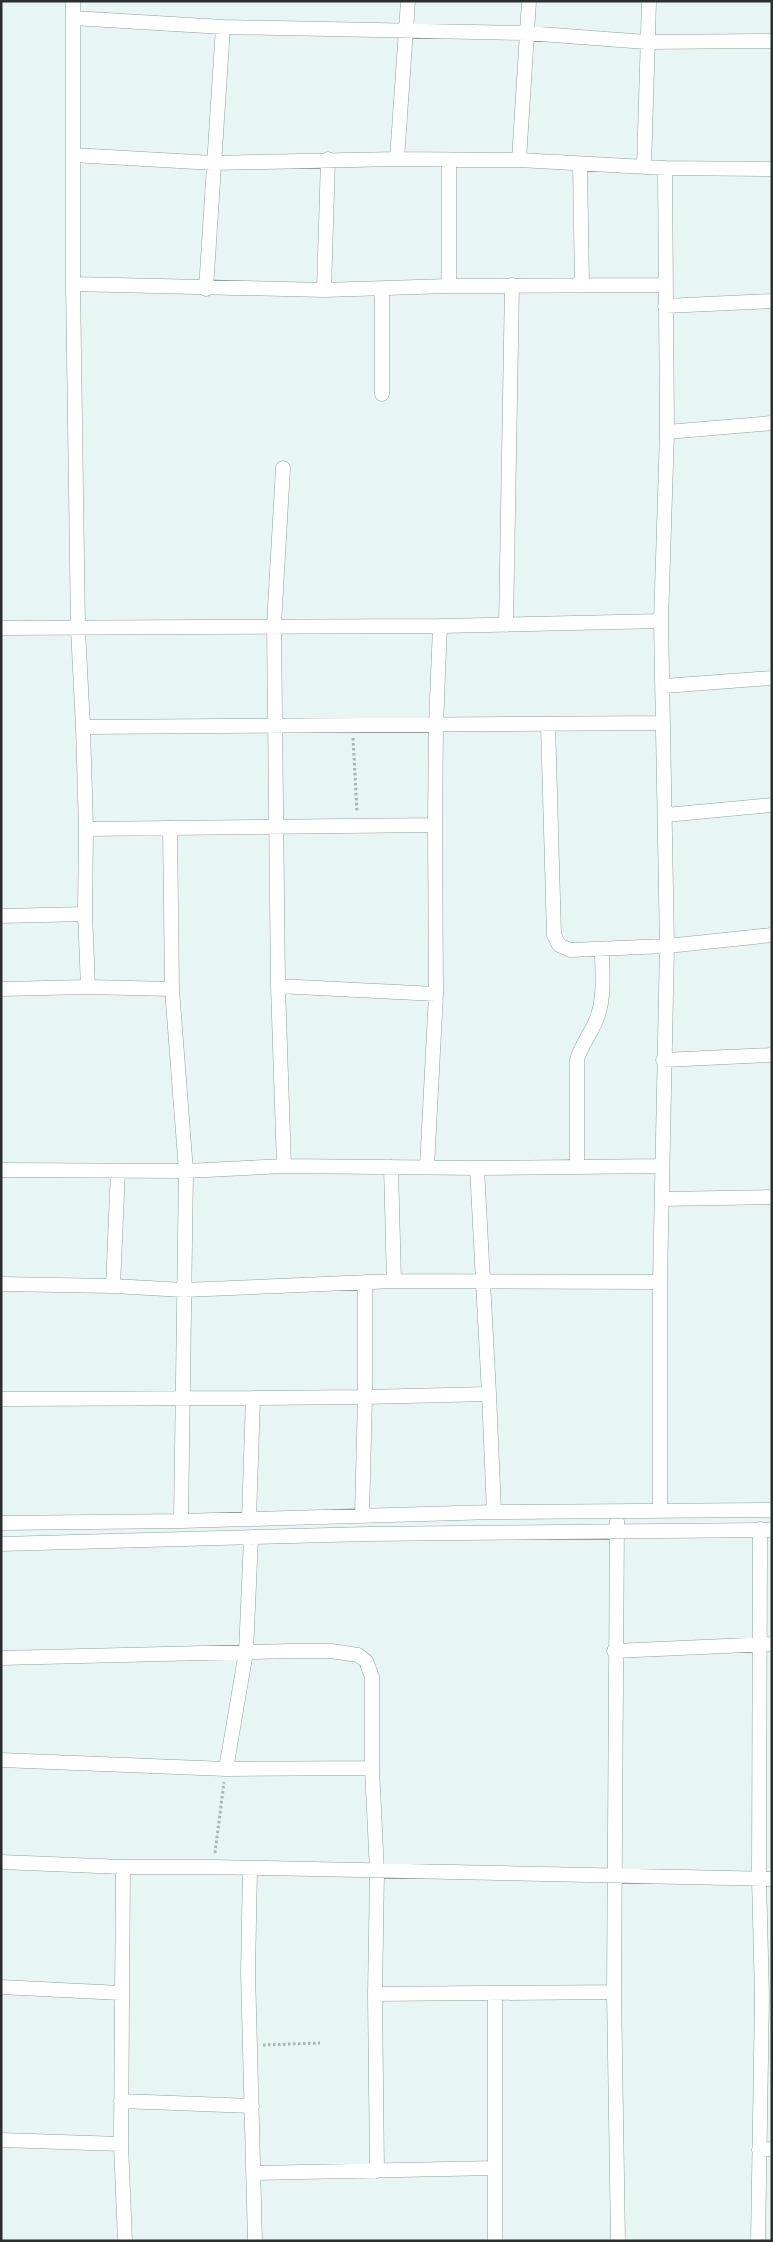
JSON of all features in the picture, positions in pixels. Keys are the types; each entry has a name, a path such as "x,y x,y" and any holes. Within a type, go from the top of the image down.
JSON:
{"street":[{"path":"72,1 73,284 78,629 86,829 85,914 88,987"},
{"path":"397,159 408,1"},
{"path":"519,160 529,1"},
{"path":"644,167 646,42 649,1"},
{"path":"73,18 223,27 526,34 646,42 772,41"},
{"path":"206,289 223,27"},
{"path":"73,155 214,164 328,159 519,160 665,168 772,169"},
{"path":"324,290 328,159"},
{"path":"448,160 449,286"},
{"path":"580,164 582,285"},
{"path":"660,1510 660,1282 663,1060 667,946 664,686 661,621 667,432 665,168"},
{"path":"73,284 206,289 324,290 512,285 665,285"},
{"path":"506,625 512,285"},
{"path":"382,289 382,394"},
{"path":"665,306 772,301"},
{"path":"667,432 772,423"},
{"path":"284,468 274,625 278,986 284,1166"},
{"path":"1,628 78,629 274,625 440,626 661,621"},
{"path":"427,1167 436,994 436,725 440,626"},
{"path":"664,686 772,678"},
{"path":"83,727 663,723"},
{"path":"548,724 554,935 559,944 570,950 602,949 667,946 772,935"},
{"path":"666,815 772,806"},
{"path":"86,829 435,825"},
{"path":"170,828 172,988 186,1171 181,1521"},
{"path":"1,916 85,914"},
{"path":"577,1167 577,1060 582,1044 598,1017 602,999 602,949"},
{"path":"278,986 436,994"},
{"path":"1,989 172,988"},
{"path":"663,1060 772,1055"},
{"path":"1,1170 186,1171 284,1166 478,1168 662,1166"},
{"path":"391,1167 394,1281"},
{"path":"478,1168 494,1512"},
{"path":"113,1286 118,1171"},
{"path":"662,1199 772,1197"},
{"path":"1,1284 113,1286 184,1290 394,1281 660,1282"},
{"path":"362,1515 365,1283"},
{"path":"1,1399 364,1398 489,1394"},
{"path":"249,1519 253,1398"},
{"path":"1,1523 181,1521 494,1512 772,1510"},
{"path":"617,1511 614,1650 614,1992 618,2241"},
{"path":"1,1544 368,1534 766,1529 766,2150 758,2241"},
{"path":"226,1769 246,1652 251,1538"},
{"path":"614,1650 765,1644"},
{"path":"1,1658 246,1652 350,1652 366,1661 372,1677 372,1768 377,1872 377,2171"},
{"path":"1,1760 226,1769 372,1768"},
{"path":"1,1862 122,1867 214,1867 765,1879"},
{"path":"122,1867 121,2144 125,2241"},
{"path":"250,1868 250,2046 255,2241"},
{"path":"1,1987 121,1993"},
{"path":"376,1994 614,1992"},
{"path":"495,1994 495,2241"},
{"path":"121,2101 252,2106"},
{"path":"1,2140 121,2144"},
{"path":"254,2173 495,2168"}],"path":[{"path":"352,725 358,827"},
{"path":"214,1867 226,1769"},
{"path":"250,2046 320,2043"}]}
